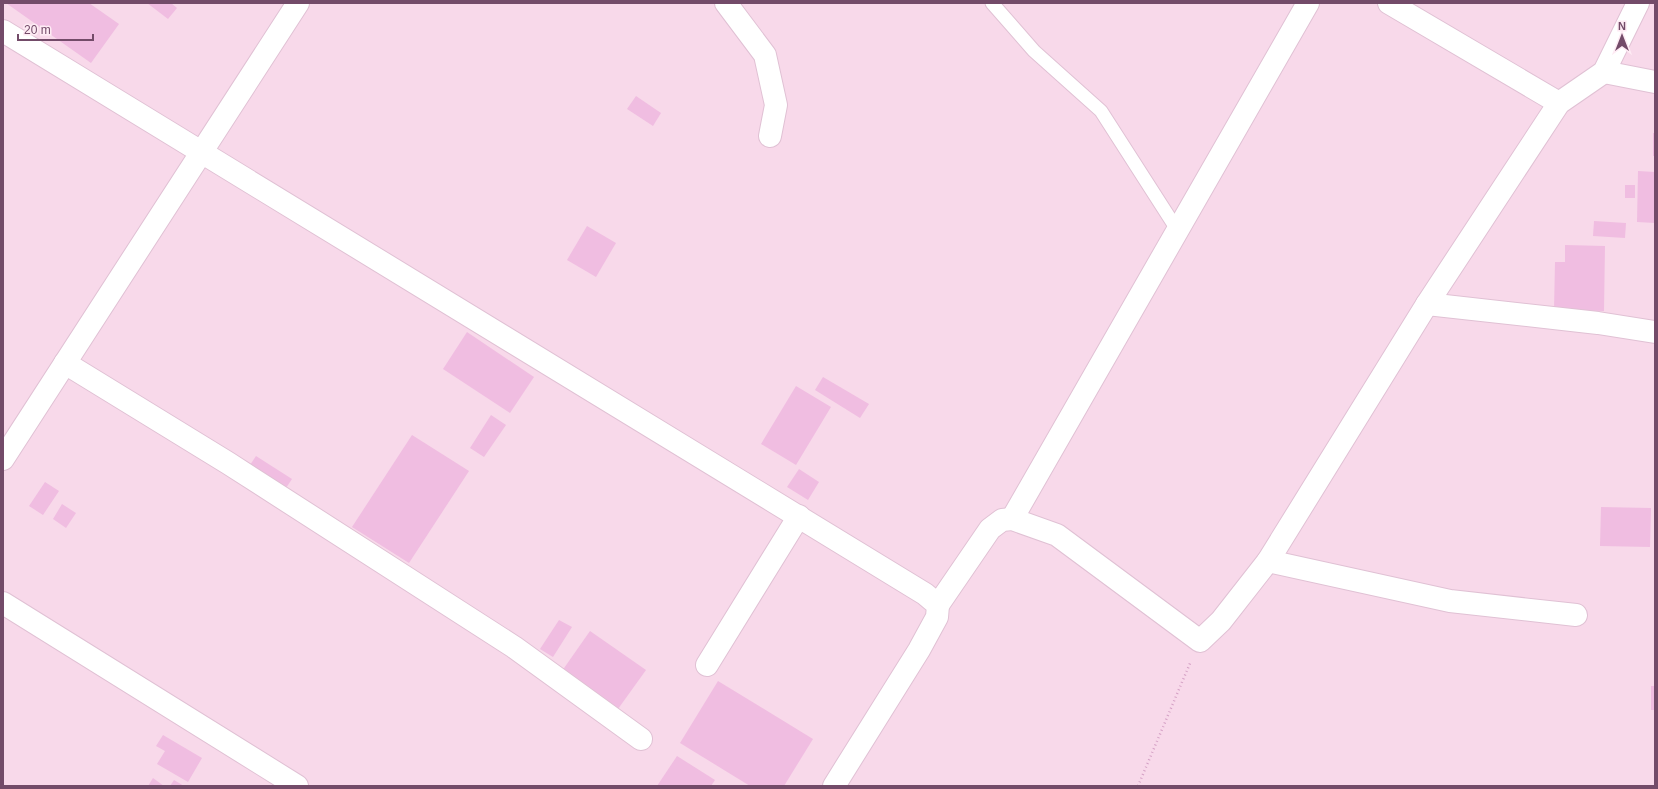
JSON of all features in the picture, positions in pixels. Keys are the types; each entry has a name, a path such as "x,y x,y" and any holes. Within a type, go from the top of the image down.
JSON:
{"street":[{"path":"3,459 298,3"},
{"path":"726,3 765,55 776,105 770,136"},
{"path":"1012,519 1308,3"},
{"path":"1389,3 1559,103"},
{"path":"834,786 919,650 937,617 938,605 990,529 1002,520 1012,519 1057,535 1200,641 1221,621 1268,561 1427,304 1559,103 1604,72 1638,3"},
{"path":"3,31 799,516 925,594 938,605"},
{"path":"1604,72 1655,82"},
{"path":"1427,304 1598,323 1655,332"},
{"path":"65,363 228,463 514,647 641,739"},
{"path":"707,665 799,516"},
{"path":"1268,561 1450,601 1576,616"},
{"path":"3,603 297,786"}],"lane":[{"path":"992,3 1034,52 1101,111 1178,230"}],"path":[{"path":"1138,786 1200,641"}],"shaded area":[{"path":"3,3 1655,3 1655,786 3,786"}],"building":[{"path":"6,3 89,3 119,24 91,63"},
{"path":"147,3 171,3 177,8 168,19"},
{"path":"636,96 661,113 653,126 627,109"},
{"path":"1653,133 1655,133 1655,156 1653,156"},
{"path":"1638,171 1655,172 1655,223 1637,222"},
{"path":"1625,185 1635,185 1635,198 1625,198"},
{"path":"1594,221 1626,223 1625,238 1593,236"},
{"path":"587,226 616,243 596,277 567,260"},
{"path":"1565,245 1605,246 1604,311 1554,310 1555,262 1565,262"},
{"path":"467,332 534,377 510,413 443,369"},
{"path":"823,377 869,404 860,418 815,390"},
{"path":"796,386 831,407 796,465 761,444"},
{"path":"491,415 506,425 484,457 470,448"},
{"path":"412,435 469,471 409,563 352,527"},
{"path":"256,456 292,479 284,491 248,468"},
{"path":"799,469 819,482 808,500 787,487"},
{"path":"45,482 59,491 43,515 29,506"},
{"path":"62,504 76,513 66,528 53,519"},
{"path":"1601,507 1651,508 1650,547 1600,546"},
{"path":"559,620 572,627 553,657 540,649"},
{"path":"590,631 646,670 618,709 562,671"},
{"path":"718,681 813,739 784,786 750,786 680,743"},
{"path":"1651,686 1655,686 1655,710 1651,710"},
{"path":"163,735 202,758 188,782 157,764 165,751 156,746"},
{"path":"677,756 715,780 711,786 657,786"},
{"path":"153,778 164,786 148,786"},
{"path":"174,780 184,786 170,786"}]}
